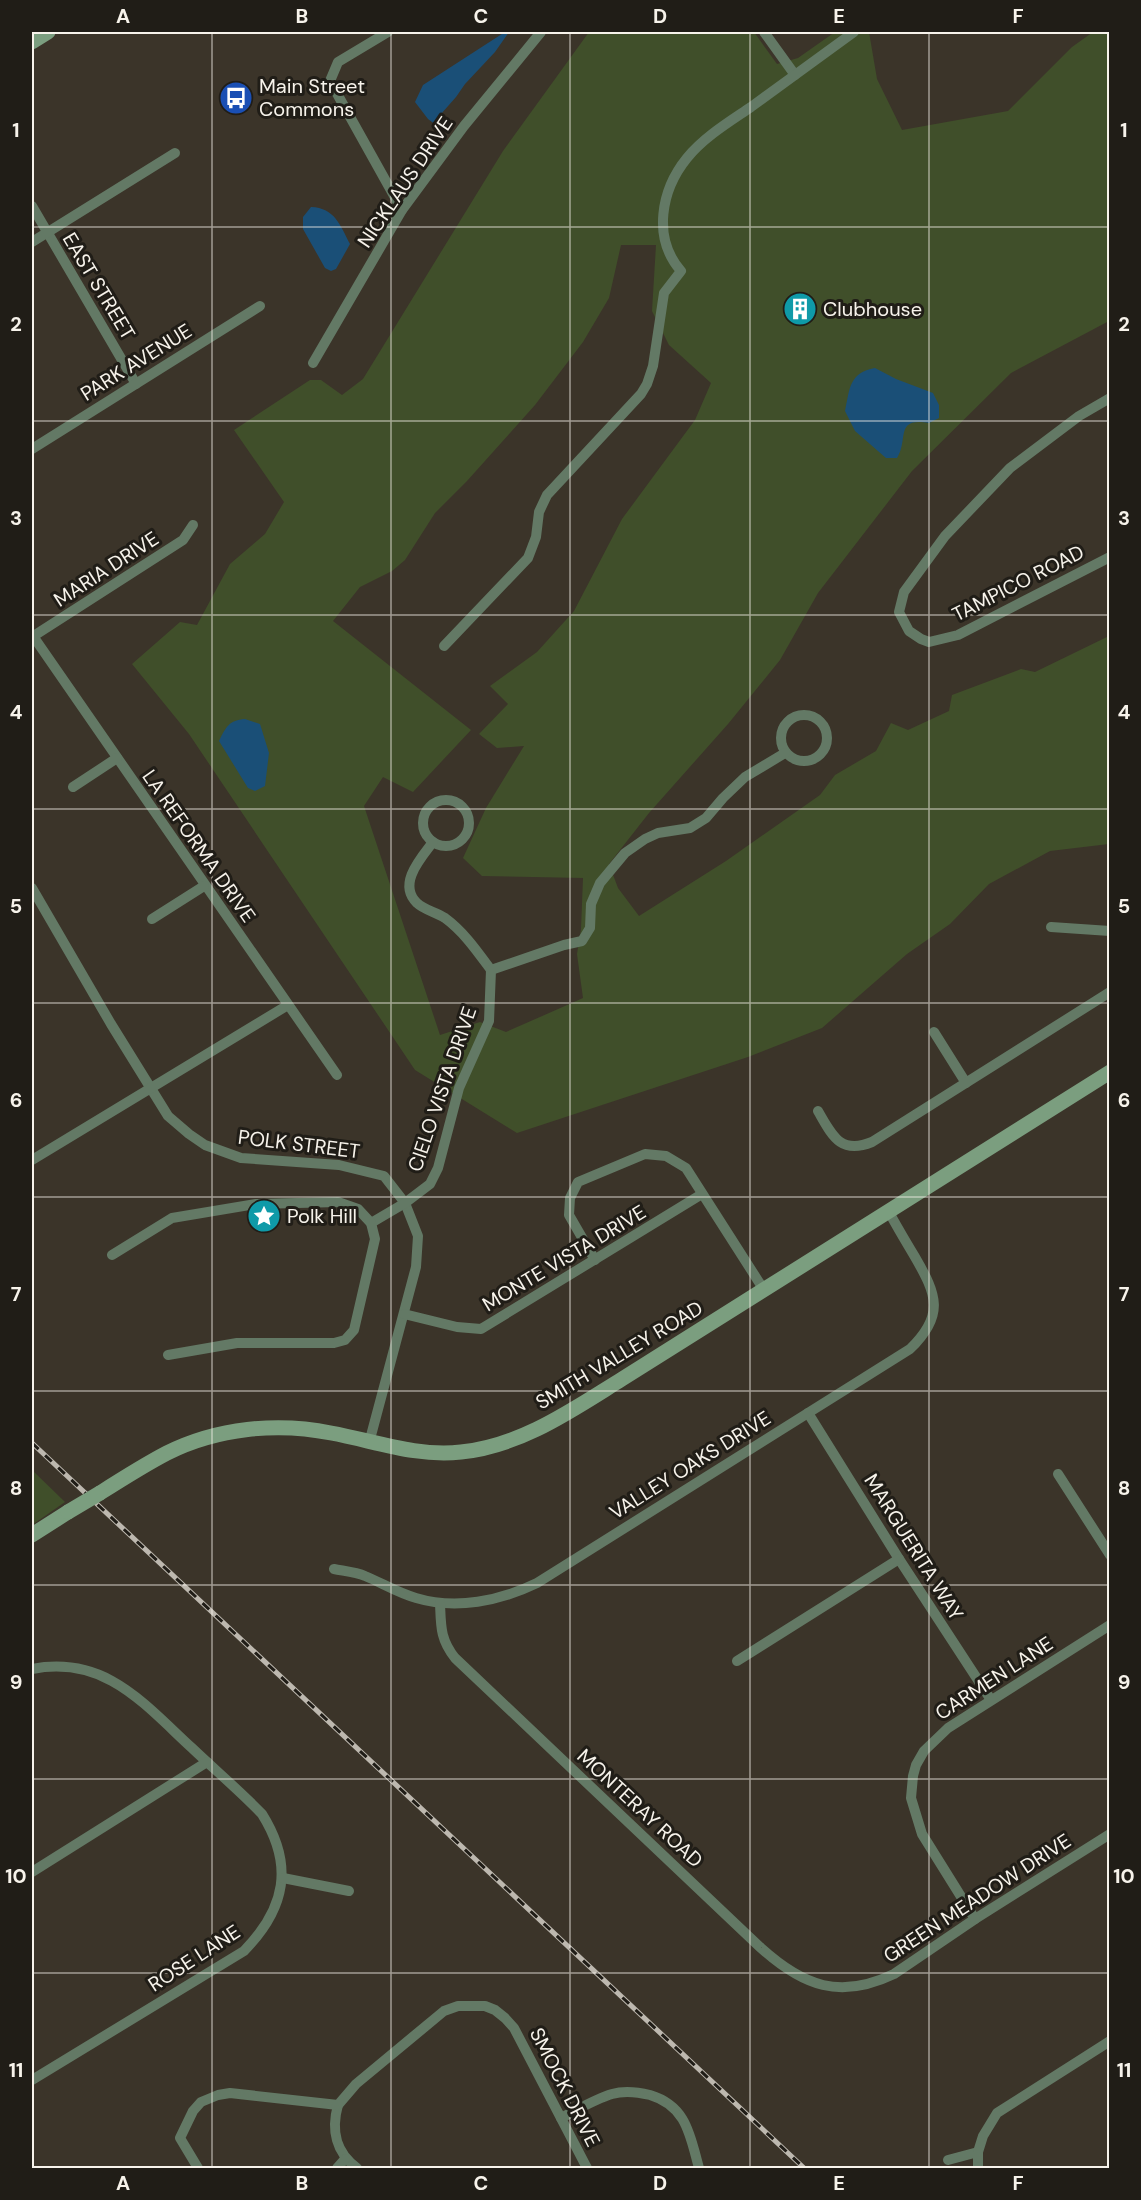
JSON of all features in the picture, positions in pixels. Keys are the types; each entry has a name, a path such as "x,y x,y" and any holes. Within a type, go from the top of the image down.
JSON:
{"main road":[{"path":"32,42 48,32"},
{"name":"SMITH VALLEY ROAD","path":"32,1534 168,1453 194,1442 240,1430 263,1428 312,1430 407,1450 442,1453 484,1448 525,1435 574,1408 1110,1072"}],"street":[{"path":"388,32 338,62 330,81 402,210"},
{"name":"NICKLAUS DRIVE","path":"313,363 402,210 464,126 541,32"},
{"path":"764,32 795,75"},
{"path":"444,646 528,558 534,548 538,512 547,495 647,384 653,366 664,293 681,270 669,254 663,230 666,198 687,158 708,138 854,32"},
{"path":"32,242 175,153"},
{"name":"EAST STREET","path":"32,207 136,384"},
{"name":"PARK AVENUE","path":"32,449 260,306"},
{"name":"TAMPICO ROAD","path":"1110,398 1079,416 1010,468 945,536 904,592 899,612 909,631 921,639 929,642 958,635 1110,557"},
{"name":"MARIA DRIVE","path":"32,637 183,540 193,525"},
{"name":"LA REFORMA DRIVE","path":"32,637 337,1075"},
{"path":"799,715 807,715 821,722 827,736 824,751 819,756 805,762 797,761 785,753 780,738 786,723 799,715"},
{"path":"433,842 414,868 409,884 411,893 416,902 445,918 464,936 491,970 582,941 590,928 591,904 600,883 625,854 645,839 658,833 690,828 706,818 745,777 785,753"},
{"path":"74,787 117,758"},
{"path":"444,800 458,803 464,808 470,822 466,836 454,845 440,845 433,842 423,825 426,812 437,802 444,800"},
{"path":"152,918 204,886"},
{"name":"POLK STREET","path":"32,888 111,1024 168,1116 189,1134 206,1145 241,1158 339,1165 384,1176 405,1203 418,1236 416,1267 369,1443"},
{"path":"1051,927 1110,931"},
{"name":"CIELO VISTA DRIVE","path":"371,1223 405,1203 430,1184 438,1168 459,1088 489,1021 491,970"},
{"path":"818,1111 831,1134 839,1142 850,1147 872,1142 1110,992"},
{"path":"32,1160 288,1005"},
{"path":"934,1032 966,1083"},
{"path":"596,1260 569,1215 570,1198 578,1182 645,1154 666,1156 686,1168 764,1290"},
{"name":"MONTE VISTA DRIVE","path":"404,1314 457,1327 481,1329 702,1194"},
{"path":"112,1255 172,1218 256,1204 338,1203 358,1209 371,1223 375,1239 359,1314 354,1330 345,1340 334,1343 237,1343 168,1355"},
{"name":"VALLEY OAKS DRIVE","path":"334,1569 364,1575 416,1598 440,1603 478,1602 520,1591 537,1583 910,1349 927,1330 933,1316 933,1291 889,1212"},
{"name":"MARGUERITA WAY","path":"808,1413 991,1700"},
{"path":"1058,1474 1110,1555"},
{"path":"737,1661 899,1559"},
{"name":"MONTERAY ROAD","path":"440,1603 442,1634 445,1645 454,1658 761,1948 782,1966 814,1984 830,1986 862,1984"},
{"name":"CARMEN LANE","path":"975,1919 922,1834 911,1798 912,1776 924,1751 937,1737 1110,1624"},
{"name":"ROSE LANE","path":"32,1669 53,1666 94,1672 127,1689 262,1814 279,1847 283,1878 277,1903 269,1921 244,1951 32,2080"},
{"path":"32,1872 207,1762"},
{"name":"GREEN MEADOW DRIVE","path":"862,1984 879,1981 894,1974 975,1919 1110,1834"},
{"path":"283,1878 348,1890"},
{"name":"SMOCK DRIVE","path":"338,2106 356,2084 444,2011 458,2006 478,2005 495,2010 514,2028 587,2169"},
{"path":"978,2169 978,2152 982,2136 997,2113 1110,2041"},
{"path":"561,2118 611,2094 639,2092 657,2097 681,2115 689,2131 699,2169"},
{"path":"198,2169 180,2138 193,2112 201,2102 209,2097 230,2093 338,2106 334,2118 338,2145 345,2159 357,2169"},
{"path":"948,2160 978,2152"},
{"path":"337,2169 345,2159"}],"green space":[{"path":"589,32 754,32 777,64 798,58 835,32 869,32 877,79 902,130 1008,111 1072,47 1093,32 1109,32 1109,321 1011,373 912,471 818,593 780,660 728,724 649,813 609,864 618,888 639,916 726,861 820,795 835,775 876,751 891,723 908,730 949,711 952,695 1021,669 1035,672 1109,636 1109,844 1050,851 989,884 950,924 907,954 822,1028 748,1057 517,1133 415,1070 189,734 132,664 180,622 197,625 230,564 265,534 284,502 234,430 310,380 321,380 342,395 363,379 503,151","holes":["621,245 656,245 652,311 669,345 711,383 695,420 622,519 574,611 537,652 490,686 508,704 479,734 497,748 524,746 486,808 463,858 482,876 583,878 581,929 577,954 583,998 506,1032 480,1022 440,1035 364,806 383,777 413,792 471,730 333,621 360,587 392,571 405,560 435,513 535,405 583,342 609,298"]},
{"path":"32,1470 65,1502 32,1525"}],"water":[{"path":"505,32 509,32 495,52 441,114 436,125 428,119 415,102 423,85"},
{"path":"311,207 331,214 340,224 350,244 336,269 331,271 325,268 303,229 303,217"},
{"path":"875,368 933,393 939,405 939,418 929,423 918,422 907,426 897,458 886,458 855,431 845,411 855,378 866,370"},
{"path":"245,719 260,724 269,753 265,786 255,791 248,788 219,741 229,725"}],"railway":[{"path":"32,1443 804,2168"}],"place":[{"name":"Main Street Commons","path":"236,98"},
{"name":"Clubhouse","path":"800,309"},
{"name":"Polk Hill","path":"264,1216"}]}
